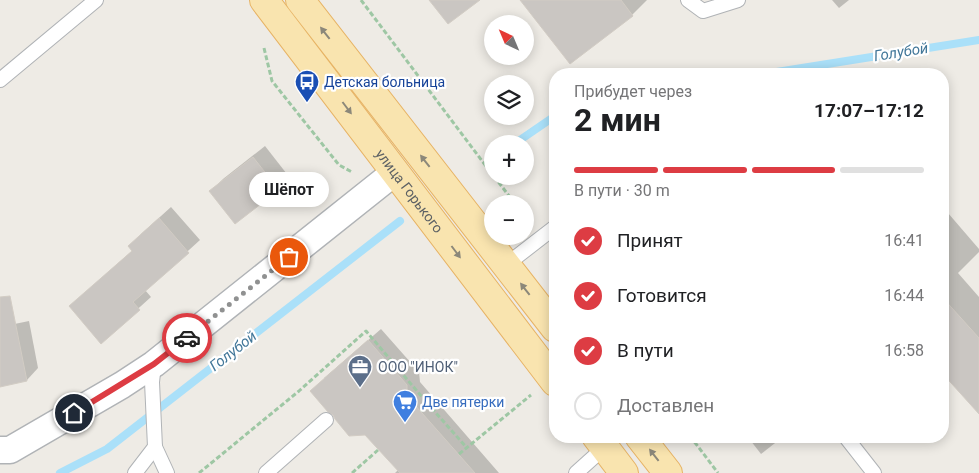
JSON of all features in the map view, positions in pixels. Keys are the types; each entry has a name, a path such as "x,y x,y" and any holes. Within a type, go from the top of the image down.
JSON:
{"main road":[{"name":"улица Горького","path":"264,0 387,179 546,386"},
{"path":"300,0 549,320"},
{"path":"601,443 624,473"},
{"path":"644,443 668,473"}],"street":[{"path":"0,450 10,450 122,385 153,373 387,179"}],"lane":[{"path":"0,80 96,0"},
{"path":"688,0 702,11 738,0"},
{"path":"506,265 549,232"},
{"path":"153,373 155,447 167,473"},
{"path":"266,473 326,420"},
{"path":"576,473 596,455 601,443"},
{"path":"850,443 874,473"},
{"path":"135,473 155,447"}],"path":[{"path":"361,0 484,163"},
{"path":"264,45 272,81 339,165 387,179"},
{"path":"501,185 508,195"},
{"path":"199,473 299,391 366,330 467,448"},
{"path":"459,454 546,386"},
{"path":"421,411 428,404"},
{"path":"695,443 718,473"},
{"path":"352,473 378,450"}],"building":[{"path":"429,0 480,0 448,24"},
{"path":"520,0 621,0 633,16 570,64 534,18 534,15 532,15"},
{"path":"253,157 279,190 235,224 209,191"},
{"path":"159,218 189,253 133,302 140,310 101,344 69,306 132,251 128,246"},
{"path":"10,296 27,381 0,387 0,297"},
{"path":"949,305 979,338 979,414 949,381"},
{"path":"368,340 407,385 407,396 475,473 400,473 365,435 349,436 333,415 328,412 310,391"}],"waterway":[{"name":"Голубой","path":"802,68 979,40"},
{"name":"Голубой","path":"527,135 549,120"},
{"name":"Голубой","path":"60,473 107,449 400,221"}],"way so far":[{"path":"187,338 289,257"}],"place":[{"name":"Детская больница","path":"307,103"},
{"name":"Шёпот","path":"289,257"},
{"name":"ООО \"ИНОК\"","path":"360,388"},
{"name":"Две пятерки","path":"405,423"}],"route":[{"path":"74,413 154,364 187,338"}]}
